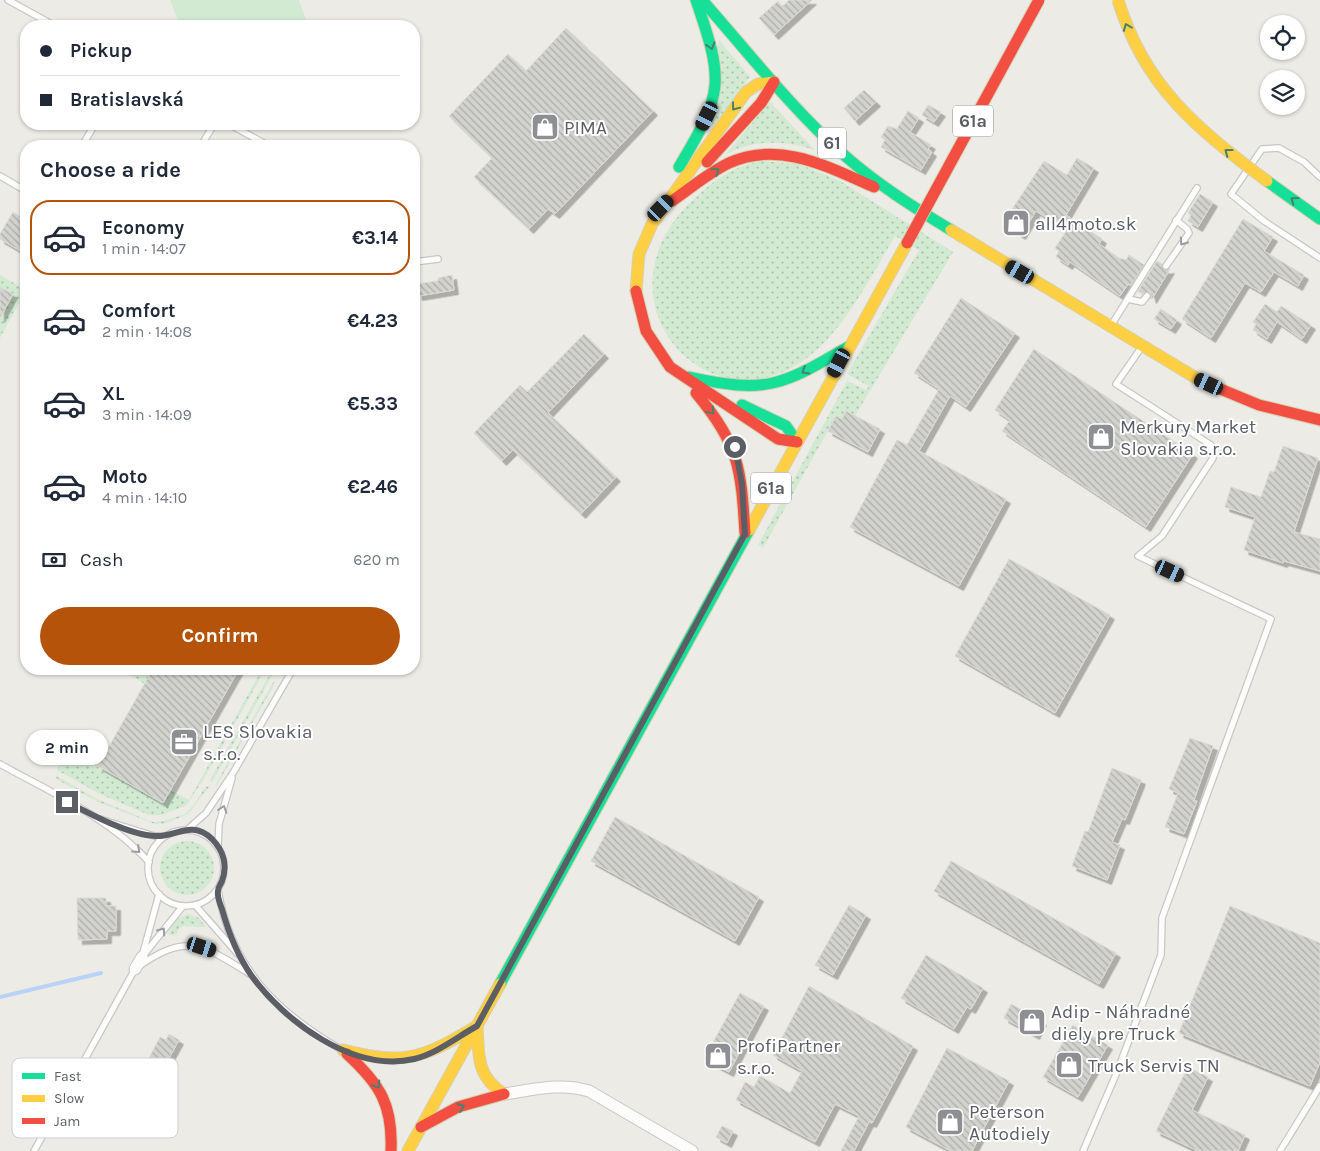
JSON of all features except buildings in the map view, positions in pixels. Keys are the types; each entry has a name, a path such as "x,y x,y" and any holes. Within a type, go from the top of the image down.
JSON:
{"main road":[{"name":"61a","path":"696,0 713,50 717,76 713,97 707,116 677,170 639,254 635,281 636,294 641,317 653,344 670,367 679,374 714,414 735,447 742,484 745,534"},
{"name":"61","path":"702,0 774,82 826,137 862,170 897,197 1199,380 1259,405 1320,420"},
{"name":"61a","path":"408,1151 745,534 1040,0"},
{"path":"1118,0 1130,35 1143,61 1160,86 1202,130 1267,181 1320,219"},
{"name":"61a","path":"661,208 746,92 758,84 774,82"},
{"name":"61a","path":"661,208 760,103 774,82"},
{"path":"661,208 730,162 748,156 774,153 815,161 897,197"},
{"path":"679,374 734,386 772,385 800,375 848,347"},
{"name":"61a","path":"679,374 786,426 797,442"},
{"path":"343,1050 375,1060 414,1059 433,1052 477,1026 479,1062 483,1076 492,1088 504,1094"},
{"path":"343,1050 376,1082 387,1100 392,1119 391,1151"},
{"path":"421,1127 458,1108 504,1094"}],"street":[{"path":"135,969 142,957"},
{"path":"504,1094 552,1088 578,1088 589,1091 674,1147 692,1151"}],"lane":[{"path":"8,0 45,20"},
{"path":"240,130 258,140"},
{"path":"1320,177 1304,162 1279,148 1262,150 1231,194 1264,221 1320,258"},
{"path":"0,176 20,188"},
{"path":"1110,326 1197,188"},
{"path":"1166,266 1189,233 1176,220"},
{"path":"420,261 438,259"},
{"path":"1128,298 1142,302 1148,296"},
{"path":"1083,1151 1118,1072 1161,955 1162,918 1271,619 1138,556 1162,536 1213,458 1211,444 1116,384 1143,346"},
{"path":"188,829 206,812 233,773 290,675"},
{"path":"0,764 96,818 149,862"},
{"path":"218,846 219,824 233,773"},
{"path":"96,818 154,836 166,836"},
{"path":"188,829 210,837 218,846 224,862 224,872 218,890 208,900 195,905 183,906 174,904 159,894 150,879 149,862 155,847 166,836 176,831 188,829"},
{"path":"218,890 222,911 240,956 250,974 290,1017 343,1050"},
{"path":"142,957 159,894"},
{"path":"195,905 240,956"},
{"path":"142,957 183,906"},
{"path":"86,1058 135,969 164,951 192,945 213,950 250,974"},
{"path":"1280,1151 1320,1086"},
{"path":"34,1151 41,1138"}],"green space":[{"path":"170,0 299,0 306,20 178,20"},
{"path":"719,40 750,77 712,128"},
{"path":"770,102 815,150 792,144 769,143 746,146 725,155"},
{"path":"760,161 799,164 840,181 953,252 855,416 846,411 842,419 836,416 763,548 758,545 847,381 866,390 869,386 847,374 919,250 895,236 844,319 818,349 804,360 766,377 730,378 698,366 672,343 656,312 653,275 664,237 693,200 709,186 731,171"},
{"path":"0,275 20,287 20,301 0,338 0,318 13,294 0,287"},
{"path":"130,675 149,676 145,684"},
{"path":"259,675 262,675 187,805 162,815 149,815 100,794 57,770 73,739 83,735 108,749 99,766 163,802 170,790 189,800"},
{"path":"269,675 272,675 212,782 210,780"},
{"path":"275,679 273,687 217,785 216,784"},
{"path":"56,776 99,800 152,822 164,821 185,814 194,805 206,786 209,787 188,814 167,823 155,824 98,802 56,779"},
{"path":"187,841 197,843 206,849 212,858 214,868 212,878 206,887 197,893 187,895 177,893 168,887 162,878 160,868 162,858 168,849 177,843"},
{"path":"188,914 199,918 206,927 184,926 179,928 177,934 170,935 168,933 177,919"}],"waterway":[{"path":"0,997 101,973"}],"traffic: fast":[{"path":"679,167 705,121 712,103 715,86 715,69 711,50 696,0"},
{"path":"702,0 806,119 844,155 896,195 951,230"},
{"path":"1267,181 1320,219"},
{"path":"689,377 737,385 773,383 806,371 848,347"},
{"path":"742,405 786,426 797,442"},
{"path":"500,984 749,530"}],"traffic: slow":[{"path":"1118,0 1129,30 1142,57 1176,103 1218,143 1267,181"},
{"path":"636,291 639,254 652,224 746,92 758,84 774,82"},
{"path":"951,230 1201,381"},
{"path":"749,530 907,243"},
{"path":"408,1151 500,984"},
{"path":"477,1026 479,1056 484,1072 488,1080 504,1094"},
{"path":"343,1050 383,1058 413,1056 442,1046 477,1026"}],"traffic: jam":[{"path":"907,243 1039,0"},
{"path":"707,162 761,103 774,82"},
{"path":"672,201 721,167 748,157 766,154 785,155 803,159 874,187"},
{"path":"636,291 646,331 670,367 778,439 797,442"},
{"path":"1201,381 1259,405 1320,420"},
{"path":"696,393 721,428 735,458 742,491 745,533"},
{"path":"347,1054 368,1075 382,1096 390,1121 391,1151"},
{"path":"421,1127 458,1107 504,1094"}],"place":[{"name":"PIMA","path":"545,127"},
{"name":"all4moto.sk","path":"1016,223"},
{"name":"Merkury Market Slovakia s.r.o.","path":"1101,437"},
{"name":"LES Slovakia s.r.o.","path":"184,742"},
{"name":"Adip - Náhradné diely pre Truck","path":"1032,1022"},
{"name":"ProfiPartner s.r.o.","path":"718,1056"},
{"name":"Truck Servis TN","path":"1069,1065"},
{"name":"Peterson Autodiely","path":"950,1122"}],"route":[{"path":"67,802 96,818 154,836 166,836 176,831 188,829 210,837 222,852 224,872 218,890 222,911 240,956 250,974 264,991 290,1017 302,1026 343,1050 375,1060 414,1059 433,1052 477,1026 745,534 740,464 735,447"}]}
